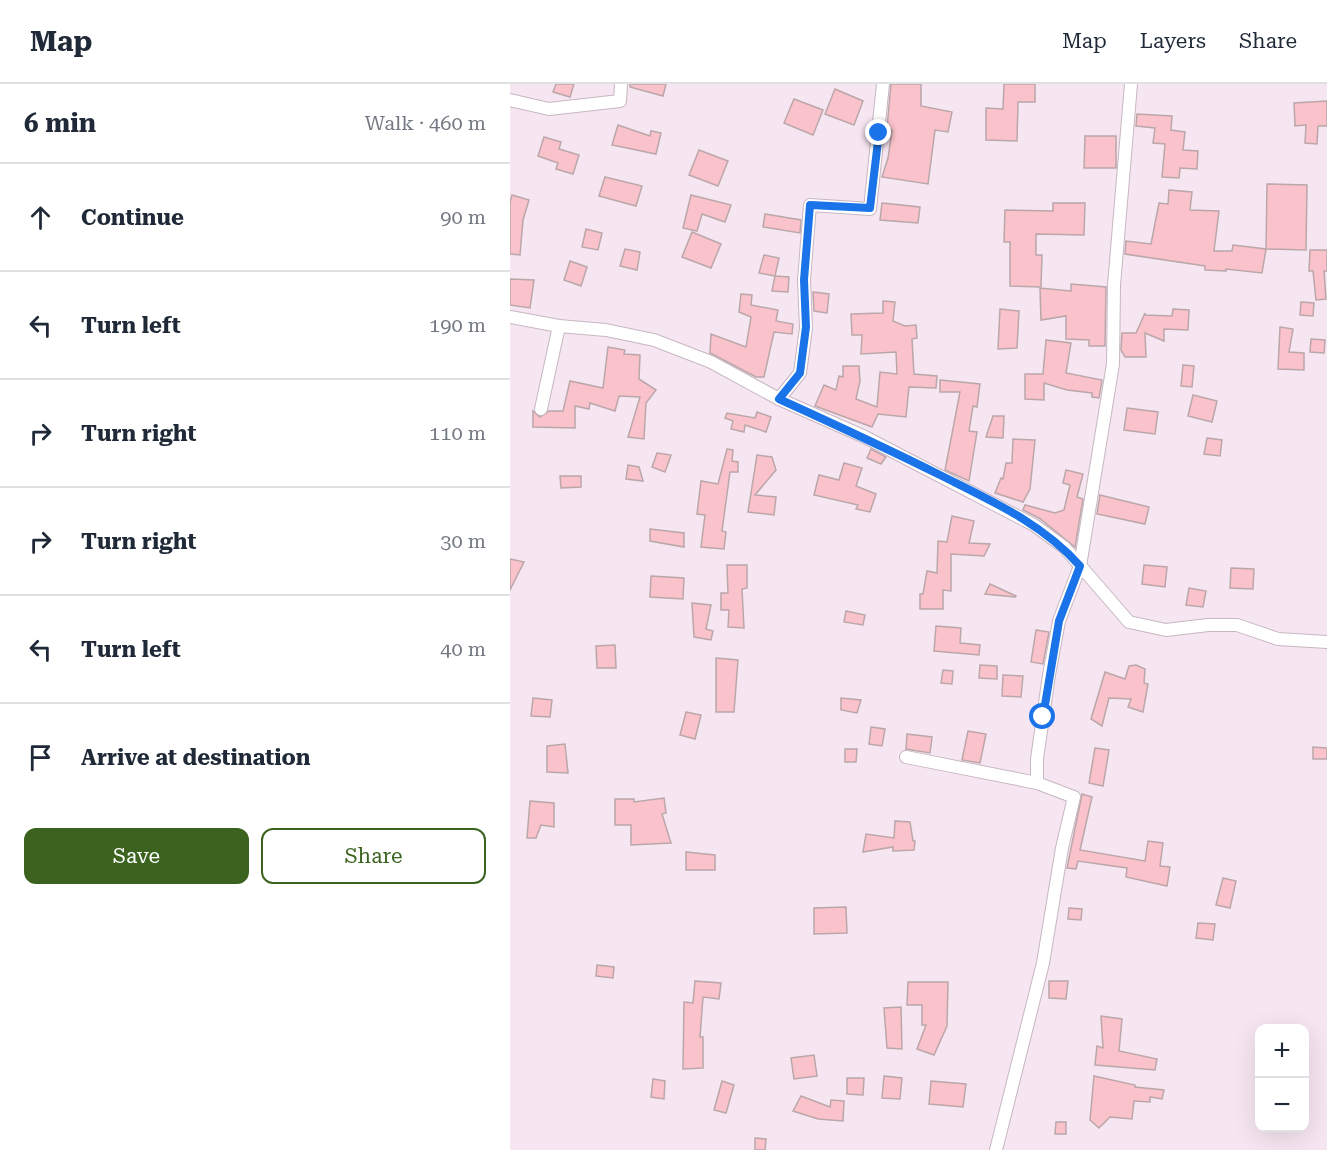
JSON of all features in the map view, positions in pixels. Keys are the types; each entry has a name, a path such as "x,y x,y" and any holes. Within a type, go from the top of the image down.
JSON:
{"street":[{"path":"510,100 549,109 620,101 621,84"},
{"path":"779,399 800,373 806,327 804,280 810,205 870,208 882,84"},
{"path":"1037,783 1037,759 1059,621 1080,566 1113,364 1114,285 1131,84"},
{"path":"510,317 559,326 606,330 654,340 711,362 779,399 865,437 983,496 1034,525 1064,548 1130,622 1166,630 1208,625 1237,625 1278,639 1327,642"},
{"path":"541,409 559,326"},
{"path":"906,758 1037,783 1074,797 1062,848 1043,963 996,1150"}],"building":[{"path":"556,84 574,84 570,97 553,92"},
{"path":"630,84 666,84 663,96 630,87"},
{"path":"891,84 921,84 921,106 952,112 948,132 935,130 928,184 882,177 888,158 892,130 887,128"},
{"path":"1004,84 1035,84 1035,102 1018,102 1017,141 986,140 986,108 1003,109"},
{"path":"835,89 863,101 854,125 825,114"},
{"path":"794,99 823,110 813,135 784,123"},
{"path":"1327,101 1327,126 1318,126 1317,144 1305,143 1306,125 1295,126 1294,103"},
{"path":"1137,114 1172,116 1171,130 1185,132 1183,150 1198,151 1197,169 1180,168 1179,178 1162,177 1165,144 1153,143 1155,128 1136,126"},
{"path":"618,125 650,136 651,131 661,133 656,154 612,145"},
{"path":"1085,136 1116,136 1116,168 1084,168"},
{"path":"544,137 561,142 559,149 579,155 573,174 556,169 558,163 538,156"},
{"path":"699,150 728,161 718,186 689,175"},
{"path":"605,177 642,186 636,206 599,196"},
{"path":"1267,184 1307,185 1306,250 1266,249"},
{"path":"1169,190 1192,192 1190,210 1219,211 1214,251 1232,251 1233,245 1266,249 1262,273 1226,269 1226,271 1205,270 1205,266 1125,254 1126,241 1151,244 1159,203 1168,204"},
{"path":"512,195 529,200 523,220 520,255 510,254"},
{"path":"691,195 731,205 725,222 702,214 697,231 683,228"},
{"path":"882,203 920,207 918,223 880,220"},
{"path":"1053,203 1085,203 1084,235 1036,234 1036,255 1042,255 1041,287 1010,286 1010,242 1004,242 1005,210 1053,211"},
{"path":"765,214 801,220 800,233 763,227"},
{"path":"586,229 602,233 598,250 582,247"},
{"path":"692,232 721,244 711,268 682,257"},
{"path":"625,249 640,252 637,270 620,266"},
{"path":"1310,250 1327,250 1327,271 1324,271 1326,299 1316,300 1313,271 1309,271"},
{"path":"764,255 779,258 775,276 759,273"},
{"path":"570,261 587,267 581,286 564,280"},
{"path":"775,276 789,277 788,292 772,291"},
{"path":"510,279 534,280 530,308 510,305"},
{"path":"1071,284 1106,287 1105,346 1089,346 1089,340 1066,339 1066,316 1041,320 1040,288 1071,291"},
{"path":"813,292 829,294 827,313 814,311"},
{"path":"741,294 752,295 751,305 778,310 776,321 793,324 792,334 774,332 764,377 756,377 710,353 711,334 746,347 751,317 739,312"},
{"path":"883,301 895,302 893,321 905,326 916,325 917,338 912,339 914,374 937,376 936,388 909,387 906,417 878,414 872,427 815,406 824,385 836,390 839,376 843,377 843,366 859,366 860,381 856,399 877,407 880,372 897,374 896,352 861,354 862,335 852,335 851,314 883,313"},
{"path":"1301,302 1314,303 1313,316 1300,315"},
{"path":"1000,309 1019,311 1017,348 998,349"},
{"path":"1173,309 1189,310 1188,330 1164,329 1164,341 1145,333 1146,357 1125,357 1121,350 1122,333 1136,333 1145,313 1145,315 1172,316"},
{"path":"1280,327 1293,329 1289,352 1304,353 1304,370 1278,369"},
{"path":"1311,339 1325,340 1324,353 1310,352"},
{"path":"1046,340 1071,343 1066,373 1102,380 1099,398 1092,397 1092,393 1067,390 1044,383 1044,400 1025,399 1025,374 1043,374"},
{"path":"608,347 625,350 624,354 640,355 639,379 656,390 646,403 644,439 628,437 640,397 619,396 615,411 590,403 589,409 575,406 575,428 533,427 533,411 540,417 549,411 563,411 570,381 603,388"},
{"path":"1183,365 1194,366 1192,387 1181,386"},
{"path":"940,380 980,384 977,407 973,406 969,431 977,432 969,481 945,470 960,392 940,392"},
{"path":"1193,395 1217,401 1212,422 1188,416"},
{"path":"1127,408 1158,412 1155,434 1124,430"},
{"path":"757,412 771,417 766,432 745,425 744,432 731,429 733,421 725,418 727,413 755,418"},
{"path":"993,416 1004,416 1003,438 986,437"},
{"path":"1207,438 1222,440 1220,456 1204,454"},
{"path":"1013,439 1035,440 1030,489 1023,502 995,493 1001,478 1003,479 1006,463 1012,463"},
{"path":"727,449 733,450 732,461 738,462 738,472 730,472 722,531 726,532 724,549 701,547 705,515 697,514 701,481 718,484"},
{"path":"871,449 886,457 881,464 867,458"},
{"path":"657,453 671,455 665,472 652,467"},
{"path":"757,455 772,457 776,470 755,495 776,497 774,515 748,512"},
{"path":"844,463 862,468 856,486 876,494 870,512 856,509 858,505 814,495 819,475 839,480"},
{"path":"628,465 639,467 643,481 626,479"},
{"path":"1066,470 1083,474 1077,497 1083,499 1075,547 1039,518 1023,510 1025,505 1055,513 1064,510 1070,485 1063,483"},
{"path":"560,476 581,476 581,487 561,488"},
{"path":"1100,495 1149,507 1145,524 1097,514"},
{"path":"952,516 974,521 969,543 990,544 984,556 951,554 951,591 943,590 943,609 920,609 920,594 923,594 927,571 937,573 938,541 947,542"},
{"path":"650,529 684,533 684,547 650,541"},
{"path":"510,559 524,562 510,590"},
{"path":"727,565 747,565 747,588 742,589 744,628 728,627 729,610 721,610 721,593 728,593"},
{"path":"1144,565 1167,567 1165,587 1142,584"},
{"path":"1231,568 1254,569 1253,589 1230,588"},
{"path":"651,576 684,578 683,599 650,597"},
{"path":"990,584 1016,596 985,594"},
{"path":"1189,588 1206,591 1203,607 1186,605"},
{"path":"692,603 711,605 706,629 713,631 711,640 694,637"},
{"path":"846,611 865,615 863,625 844,622"},
{"path":"936,626 961,628 960,643 980,645 979,655 934,651"},
{"path":"1036,630 1049,632 1043,664 1031,662"},
{"path":"615,645 616,668 597,668 596,646"},
{"path":"716,658 738,660 734,712 716,712"},
{"path":"980,665 997,666 997,679 979,678"},
{"path":"1136,665 1145,669 1144,683 1148,684 1143,712 1128,707 1131,699 1109,698 1102,726 1091,719 1105,672 1125,679 1129,666"},
{"path":"943,670 953,671 952,684 941,683"},
{"path":"1003,675 1023,676 1021,697 1002,696"},
{"path":"533,698 552,700 550,717 531,716"},
{"path":"841,698 861,700 857,713 841,710"},
{"path":"686,712 701,715 695,739 680,735"},
{"path":"871,727 885,729 882,746 869,744"},
{"path":"968,731 986,734 980,763 962,760"},
{"path":"907,734 932,737 930,753 906,749"},
{"path":"565,744 568,773 547,772 547,746"},
{"path":"1313,747 1327,748 1327,759 1313,759"},
{"path":"1095,748 1109,750 1103,786 1089,783"},
{"path":"845,749 857,749 856,762 845,762"},
{"path":"1082,794 1092,797 1080,850 1145,861 1148,841 1163,843 1160,866 1170,867 1167,886 1126,877 1127,868 1078,861 1076,869 1067,868"},
{"path":"664,798 666,813 662,814 671,843 631,845 631,825 615,825 615,799 634,799 634,802"},
{"path":"530,801 554,803 554,827 541,825 536,838 527,838"},
{"path":"895,821 910,822 913,841 915,841 914,850 893,851 893,847 863,852 866,834 894,838"},
{"path":"686,852 715,855 715,870 686,870"},
{"path":"1223,878 1236,881 1230,908 1216,905"},
{"path":"846,907 847,933 814,934 814,908"},
{"path":"1069,908 1082,909 1081,920 1068,919"},
{"path":"1198,923 1215,924 1213,940 1196,938"},
{"path":"597,965 614,967 613,978 596,976"},
{"path":"695,981 721,983 719,999 703,997 700,1037 703,1037 703,1068 683,1069 684,1002 693,1003"},
{"path":"1049,981 1068,981 1066,999 1049,998"},
{"path":"908,982 948,982 947,1026 934,1055 917,1049 926,1025 922,1025 922,1005 907,1005"},
{"path":"901,1007 902,1049 887,1048 884,1008"},
{"path":"1101,1016 1122,1019 1119,1051 1157,1059 1155,1070 1095,1065 1097,1046 1103,1048"},
{"path":"814,1055 817,1076 794,1079 791,1058"},
{"path":"884,1076 902,1078 900,1099 882,1098"},
{"path":"1094,1076 1135,1085 1135,1087 1164,1090 1162,1099 1150,1097 1150,1102 1134,1101 1132,1119 1110,1117 1099,1128 1090,1120"},
{"path":"847,1078 864,1078 863,1095 847,1094"},
{"path":"653,1079 665,1081 664,1099 651,1097"},
{"path":"722,1081 734,1085 726,1113 714,1110"},
{"path":"931,1081 966,1084 963,1107 929,1104"},
{"path":"801,1096 830,1107 831,1100 844,1101 843,1121 818,1119 793,1111"},
{"path":"1056,1122 1066,1122 1066,1134 1055,1134"},
{"path":"755,1138 766,1139 765,1150 755,1150"}],"route":[{"path":"879,133 870,208 810,205 804,280 806,327 800,373 779,399 865,437 983,496 1034,525 1064,548 1080,566 1059,621 1043,717"}]}
